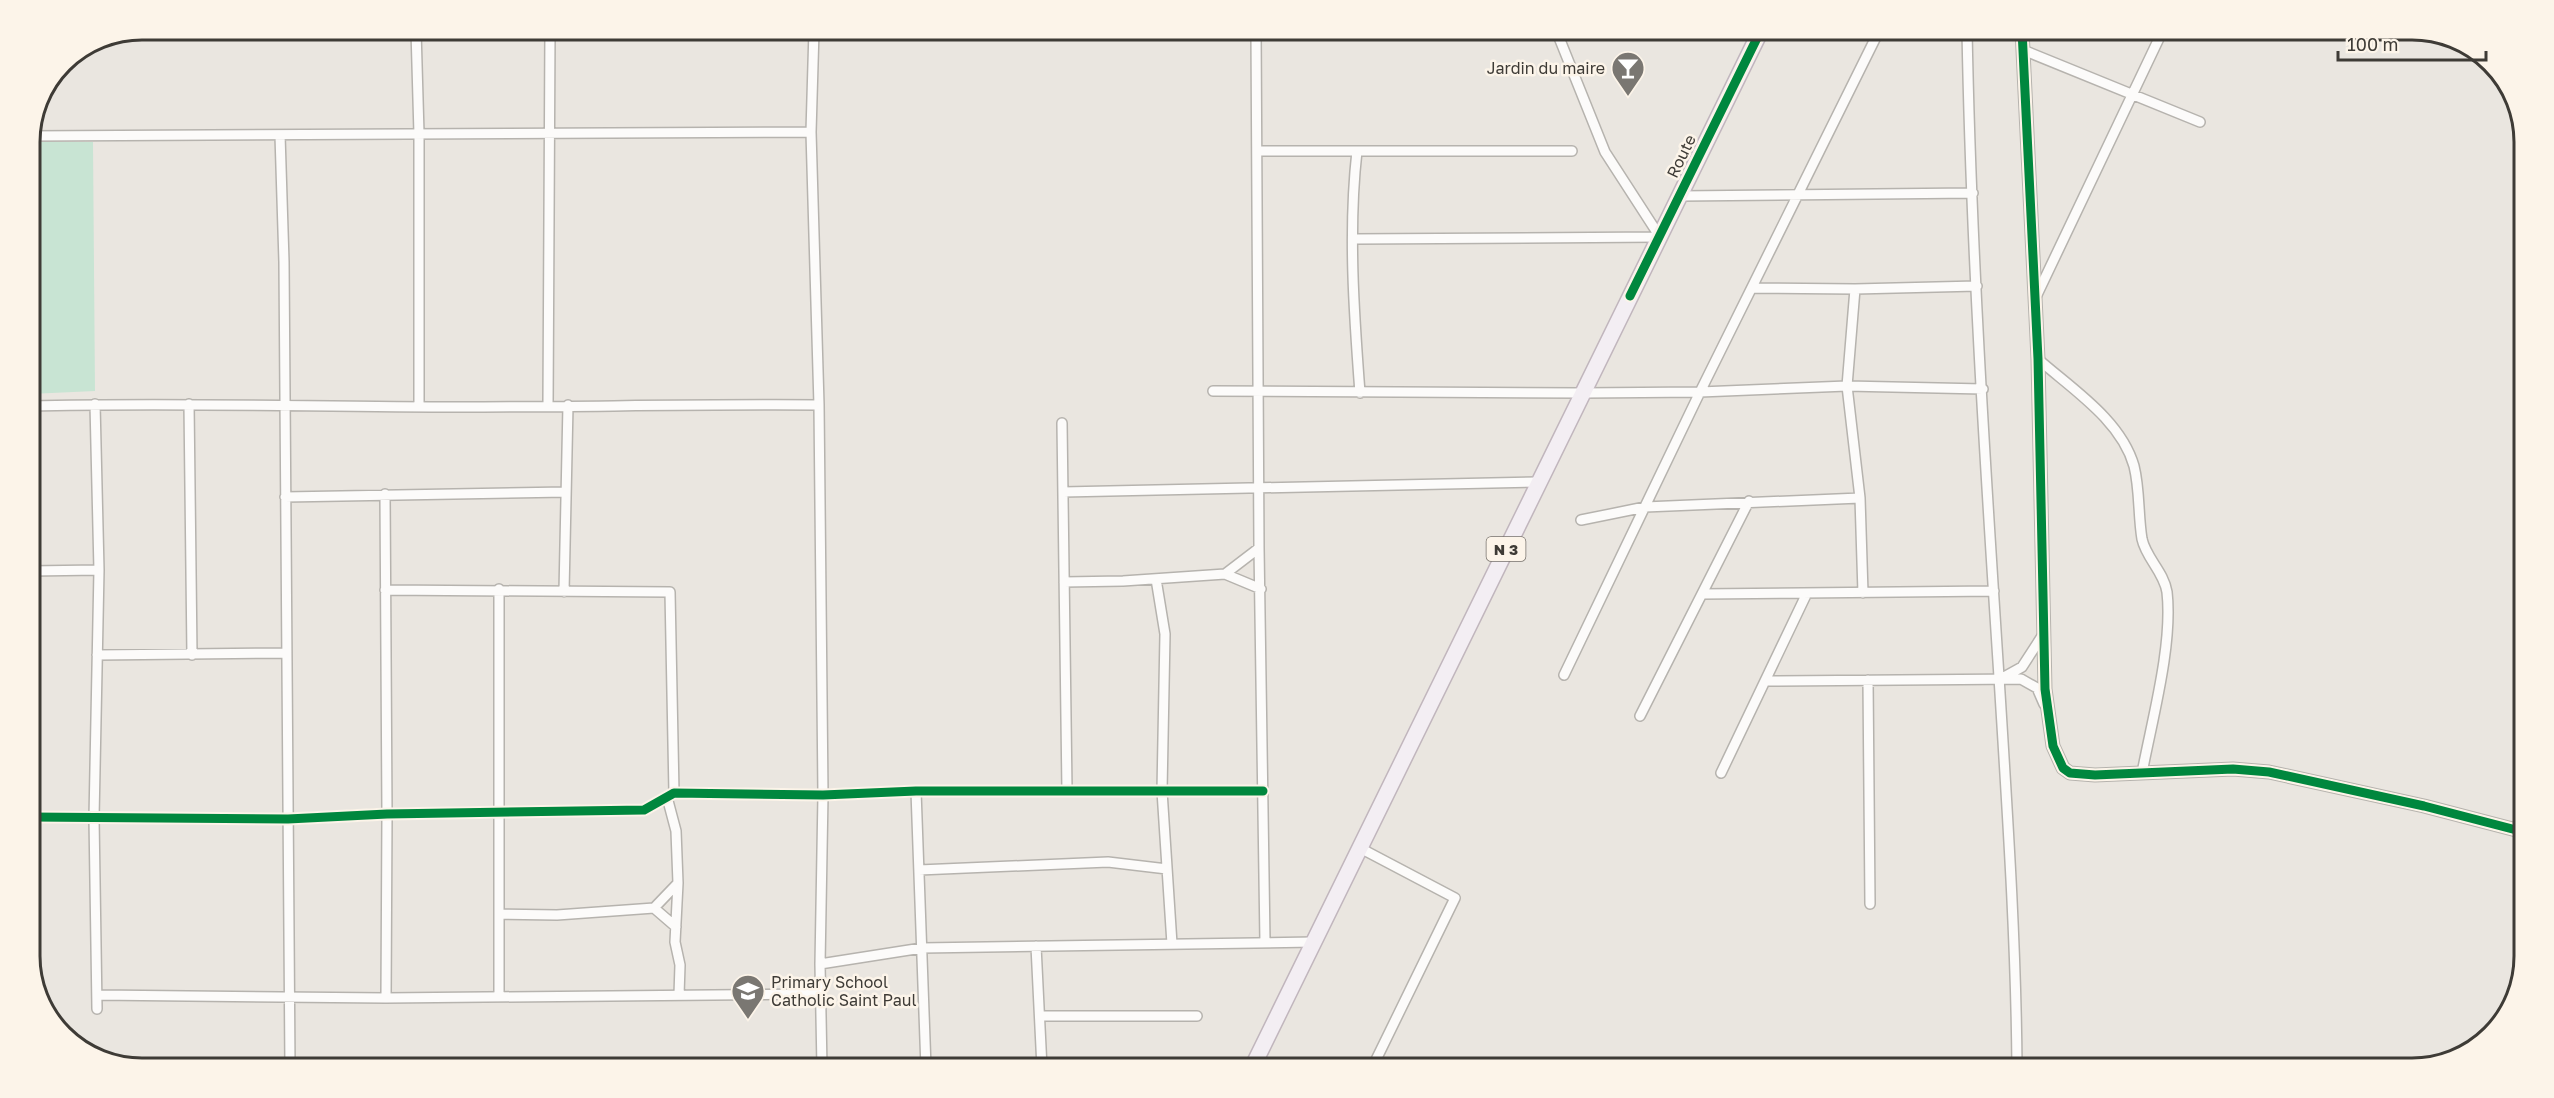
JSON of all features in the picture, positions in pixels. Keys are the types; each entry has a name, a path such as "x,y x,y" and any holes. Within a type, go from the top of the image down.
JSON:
{"main road":[{"name":"N 3","path":"1257,1058 1757,40"}],"street":[{"path":"416,40 419,134 419,406"},
{"path":"548,406 550,40"},
{"path":"814,40 811,132 819,405 823,795 820,964 822,1058"},
{"path":"1256,40 1259,548 1265,942"},
{"path":"1560,40 1605,152 1660,237"},
{"path":"1564,675 1700,392 1800,195 1875,40"},
{"path":"1967,40 1977,286 2007,782 2017,1058"},
{"path":"2022,40 2038,359 2047,712 2053,746 2063,768 2080,774 2233,769 2269,772 2424,806 2514,829"},
{"path":"2035,300 2158,40"},
{"path":"2022,50 2200,122"},
{"path":"41,136 811,132"},
{"path":"280,135 285,262 290,1058"},
{"path":"1258,151 1572,151"},
{"path":"1356,151 1352,196 1354,315 1360,393"},
{"path":"1680,196 1973,193"},
{"path":"1354,239 1660,237"},
{"path":"1753,288 1855,289 1977,286"},
{"path":"1855,289 1847,386 1860,498 1863,593"},
{"path":"2038,359 2104,417 2126,447 2135,475 2143,543 2165,584 2167,618 2161,681 2142,773"},
{"path":"1213,391 1583,393 1700,392 1847,386 1983,389"},
{"path":"95,404 99,570 94,818 97,1009"},
{"path":"189,404 192,655"},
{"path":"564,592 568,405"},
{"path":"41,406 819,405"},
{"path":"1062,423 1067,791"},
{"path":"1063,492 1539,482"},
{"path":"285,497 566,492"},
{"path":"385,494 386,998"},
{"path":"1581,520 1645,507 1860,498"},
{"path":"1640,716 1749,501"},
{"path":"1225,574 1259,548"},
{"path":"41,571 99,570"},
{"path":"1064,582 1225,574 1261,589"},
{"path":"1155,579 1165,634 1162,791 1172,944"},
{"path":"499,589 499,997"},
{"path":"385,590 670,592 670,795 676,831 678,883 675,942 681,974 679,995"},
{"path":"1702,594 1994,591"},
{"path":"1721,773 1807,593"},
{"path":"1999,679 2013,674 2022,667 2044,633"},
{"path":"97,656 286,653"},
{"path":"1765,681 2021,679 2033,685 2047,712"},
{"path":"1868,680 1870,904"},
{"path":"916,791 926,1058"},
{"path":"41,817 288,819 387,814 644,810 670,795 823,795 916,791 1263,791"},
{"path":"1360,848 1455,898 1377,1058"},
{"path":"919,870 1108,862 1167,869"},
{"path":"499,914 557,915 654,908 678,883"},
{"path":"654,908 676,927"},
{"path":"820,964 922,948 1314,942"},
{"path":"1036,946 1042,1058"},
{"path":"97,994 386,998 821,994"},
{"path":"1040,1016 1197,1016"}],"green space":[{"path":"41,142 93,142 95,391 41,393"}],"cycle path":[{"name":"Route","path":"1630,296 1756,40"},
{"path":"2022,40 2038,359 2045,689 2053,746 2063,768 2070,773 2095,775 2233,769 2269,772 2424,806 2514,829"},
{"path":"41,817 288,819 387,814 644,810 674,793 823,795 916,791 1263,791"}],"place":[{"name":"Jardin du maire","path":"1628,97"},
{"name":"Primary School Catholic Saint Paul","path":"748,1020"}]}
